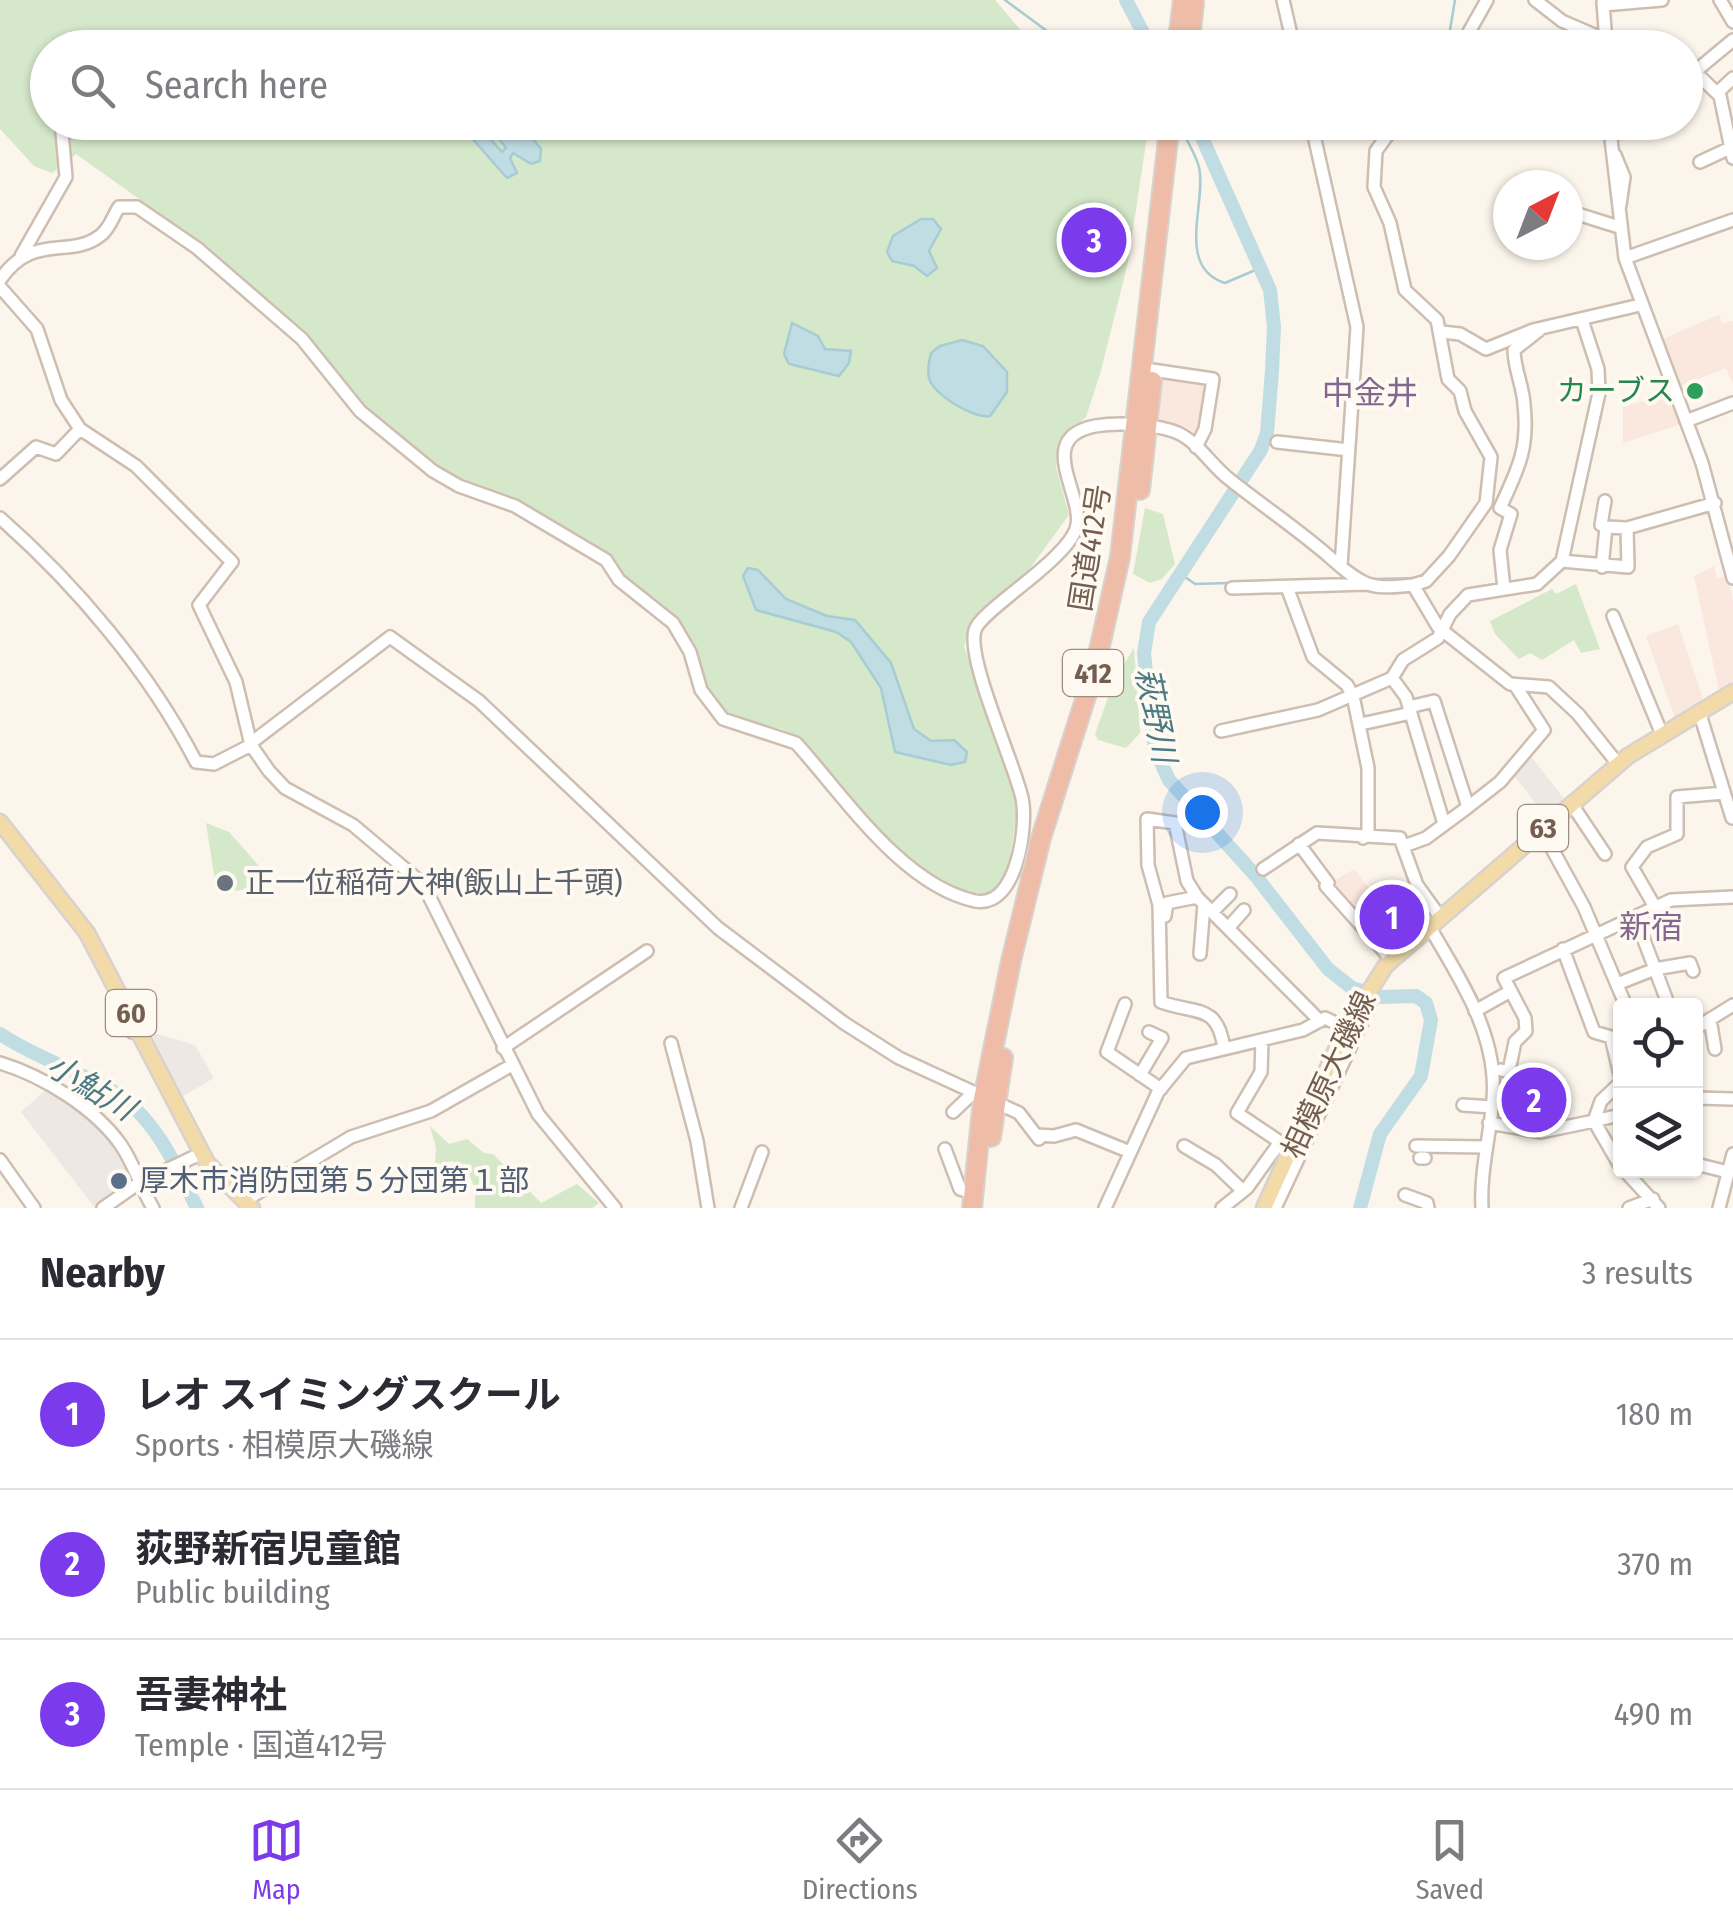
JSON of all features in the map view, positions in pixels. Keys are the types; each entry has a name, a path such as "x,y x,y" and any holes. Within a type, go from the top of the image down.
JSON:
{"highway":[{"path":"1183,0 1183,30"},
{"path":"1187,30 1194,0"},
{"name":"国道412号","path":"1142,427 1152,370 1174,140"},
{"name":"国道412号","path":"976,1203 984,1099 1120,603 1174,140"}],"main road":[{"name":"相模原大磯線","path":"1264,1208 1282,1185 1346,1028 1364,1005 1370,985 1392,959 1618,764 1661,732 1733,692"},
{"name":"60","path":"0,822 87,933 140,1031 198,1155 248,1205"}],"street":[{"path":"1283,0 1290,30"},
{"path":"1470,30 1486,0"},
{"path":"1535,0 1579,30"},
{"path":"1605,30 1603,3 1662,0"},
{"path":"1720,0 1733,22"},
{"path":"1703,65 1733,40"},
{"path":"1717,92 1733,78"},
{"path":"1700,162 1732,153 1717,92 1703,84"},
{"path":"62,140 66,177 21,256 0,284 37,329 61,400 80,430 136,466 232,562 200,600 199,610 236,682 251,744 285,788 353,824 416,875 443,920 512,1065 556,1141 615,1208"},
{"path":"1315,140 1357,327 1341,566"},
{"path":"1232,588 1413,585 1426,581 1486,503 1491,458 1466,411 1460,390 1448,379 1442,332 1431,311 1414,303 1405,290 1390,223 1374,187 1376,151 1384,140"},
{"path":"1613,140 1610,142 1624,178 1618,221 1625,258 1716,503 1733,578"},
{"path":"21,256 89,242 104,233 119,208 136,206 197,248 295,332 347,399 433,471 459,486 516,506 606,560 620,580 673,622 690,652 701,690 718,715 739,727 782,735 796,743 909,868 976,901 998,896 1012,883 1024,808 979,666 976,628 1020,591 1077,526 1078,509 1062,465 1070,443 1095,426 1176,432 1228,479 1366,584"},
{"path":"1583,214 1618,221"},
{"path":"1625,258 1733,220"},
{"path":"1442,332 1460,334 1486,349 1542,328 1640,305"},
{"path":"1221,731 1318,710 1392,678 1403,660 1444,630 1450,614 1468,594 1537,584 1562,561 1599,393 1598,369 1582,320"},
{"path":"1504,589 1500,550 1511,514 1500,508 1512,472 1525,459 1526,446 1524,402 1514,350 1542,328"},
{"path":"1152,370 1213,379 1204,429 1196,447"},
{"path":"1686,421 1733,403"},
{"path":"0,479 36,448 56,454 80,430"},
{"path":"1277,442 1349,450"},
{"path":"1605,501 1602,525 1626,528 1716,503"},
{"path":"0,518 98,620 182,734 196,762 214,764 251,744 390,636 479,701 718,928 844,1023 900,1058 1019,1113 1038,1137 1076,1130 1130,1152"},
{"path":"1722,532 1733,521"},
{"path":"1602,566 1606,527"},
{"path":"1562,561 1628,568 1626,528"},
{"path":"1404,846 1426,838 1500,782 1544,730 1515,685 1444,630 1413,585"},
{"path":"1287,587 1312,656 1352,694 1361,724 1370,795 1368,834 1363,838"},
{"path":"1613,616 1661,732"},
{"path":"1392,678 1410,710 1444,824"},
{"path":"1515,685 1549,688 1578,714 1618,764"},
{"path":"1361,724 1434,701 1468,807"},
{"path":"1698,710 1732,818"},
{"path":"1655,907 1632,868 1647,847 1677,834 1677,797 1724,794"},
{"path":"1572,803 1604,850"},
{"path":"1224,1048 1216,1018 1159,1001 1159,906 1148,865 1147,819 1175,823 1188,881 1204,905 1320,1020"},
{"path":"1263,870 1317,833 1400,838 1417,885 1476,1011 1492,1070 1482,1208"},
{"path":"1299,844 1328,882 1326,886 1392,959"},
{"path":"1550,845 1597,936 1623,998"},
{"path":"1166,940 1167,903 1204,905 1230,894"},
{"path":"1509,1071 1515,1042 1526,1031 1525,1018 1504,978 1655,907 1687,896 1733,897"},
{"path":"1200,954 1204,905"},
{"path":"1228,928 1244,910"},
{"path":"1636,919 1667,998"},
{"path":"1563,949 1594,1032 1612,1037 1613,1042"},
{"path":"504,1048 647,951"},
{"path":"1617,984 1656,969 1691,963"},
{"path":"1476,1011 1508,992"},
{"path":"1125,1004 1107,1052 1160,1089"},
{"path":"1274,1208 1364,1005"},
{"path":"1703,1024 1733,1005"},
{"path":"114,1014 132,1032 140,1031"},
{"path":"1105,1208 1160,1089 1186,1058 1262,1042 1326,1018 1346,1028"},
{"path":"1710,1019 1715,1050"},
{"path":"1140,1075 1162,1038 1149,1032"},
{"path":"1222,1208 1260,1173 1280,1142 1237,1109 1261,1072 1262,1042"},
{"path":"671,1043 697,1141 708,1208"},
{"path":"2,1062 51,1086 98,1119 120,1144 153,1208"},
{"path":"248,1205 351,1137 430,1110 512,1065"},
{"path":"1492,1070 1527,1076"},
{"path":"1594,1120 1601,1101 1615,1088"},
{"path":"1703,1098 1733,1100"},
{"path":"952,1112 984,1099"},
{"path":"1463,1105 1492,1107"},
{"path":"1489,1123 1541,1132 1613,1116"},
{"path":"1594,1120 1613,1153"},
{"path":"1184,1146 1216,1165 1243,1190"},
{"path":"1419,1153 1486,1148"},
{"path":"946,1149 960,1190 976,1203"},
{"path":"742,1208 762,1152"},
{"path":"1720,1208 1733,1154"},
{"path":"104,1208 140,1182 198,1155"},
{"path":"0,1160 34,1208"},
{"path":"1703,1166 1728,1172"},
{"path":"1260,1173 1282,1185"},
{"path":"1631,1178 1656,1204"},
{"path":"1411,1200 1428,1203 1428,1208"},
{"path":"1629,1208 1656,1204"}],"shaded area":[{"path":"1719,315 1722,323 1733,321 1733,384 1726,368 1679,387 1660,340"},
{"path":"1160,372 1209,380 1200,436 1186,427 1160,423"},
{"path":"1670,393 1682,424 1623,443 1623,407"},
{"path":"1714,566 1717,578 1728,576 1733,602 1733,684 1719,691 1694,576"},
{"path":"1678,624 1704,701 1675,718 1646,636"},
{"path":"1529,754 1566,801 1547,818 1512,773"},
{"path":"1354,869 1369,888 1360,897 1362,901 1387,885 1421,926 1391,952 1329,884"},
{"path":"148,1031 195,1045 214,1078 183,1096"},
{"path":"49,1087 111,1136 130,1170 113,1181 120,1192 95,1208 21,1112"}],"green space":[{"path":"0,0 995,0 1021,30 30,30 30,140 1146,140 1128,262 1100,374 1086,417 1060,440 1056,467 1069,515 1017,586 973,620 964,646 1018,805 1007,878 995,891 971,894 944,884 916,865 862,813 801,740 781,729 746,724 725,713 708,695 693,646 675,617 628,581 611,554 508,498 460,481 435,467 358,403 302,329 208,248 76,154 52,173 34,166 0,129"},
{"path":"1145,508 1163,514 1175,564 1162,579 1150,583 1133,574"},
{"path":"1576,584 1600,649 1581,653 1574,640 1542,660 1530,653 1519,659 1495,634 1490,621 1552,589 1556,594"},
{"path":"1134,648 1140,733 1126,748 1098,740 1095,734 1114,681"},
{"path":"206,823 229,832 268,876 266,887 225,892 215,881"},
{"path":"430,1126 449,1144 467,1139 484,1153 493,1154 541,1203 577,1184 599,1203 592,1208 475,1208 475,1188 466,1167 451,1161 435,1166 436,1148"}],"water":[{"path":"474,140 491,140 502,152 506,148 500,140 534,140 541,149 540,161 531,164 513,153 510,158 517,173 507,178"},
{"path":"921,219 933,219 941,229 929,251 937,268 927,276 914,266 892,261 887,252 893,236"},
{"path":"792,323 818,336 825,349 851,351 849,363 839,376 789,364 784,354"},
{"path":"962,340 983,346 1007,372 1007,392 990,416 974,414 955,404 938,392 929,378 931,353"},
{"path":"748,568 758,570 786,599 827,616 855,620 891,663 914,729 931,741 954,740 967,752 965,762 951,765 895,752 881,688 851,642 836,632 756,610 743,576"}],"waterway":[{"path":"1005,0 1046,30"},
{"name":"萩野川","path":"1126,0 1142,30"},
{"path":"1450,30 1455,0"},
{"path":"1187,140 1199,167 1196,232 1201,263 1210,275 1225,283 1260,268"},
{"name":"萩野川","path":"1203,140 1270,290 1274,327 1272,371 1267,433 1261,450 1149,622 1144,653 1155,749 1169,780 1255,875 1328,969 1352,988 1381,997 1416,996 1426,1003 1431,1020 1421,1076 1380,1134 1360,1208"},
{"path":"1404,296 1420,311"},
{"path":"1178,572 1195,584 1229,583"},
{"path":"1372,579 1419,578"},
{"name":"小鮎川","path":"0,1034 126,1100 162,1143 197,1208"}],"place":[{"name":"吾妻神社","path":"1094,240"},
{"name":"カーブス","path":"1695,391"},
{"name":"正一位稲荷大神(飯山上千頭)","path":"225,883"},
{"name":"レオ スイミングスクール","path":"1392,917"},
{"name":"荻野新宿児童館","path":"1534,1100"},
{"name":"厚木市消防団第５分団第１部","path":"119,1181"}],"district":[{"name":"中金井","path":"1370,393"},
{"name":"新宿","path":"1651,927"}]}
